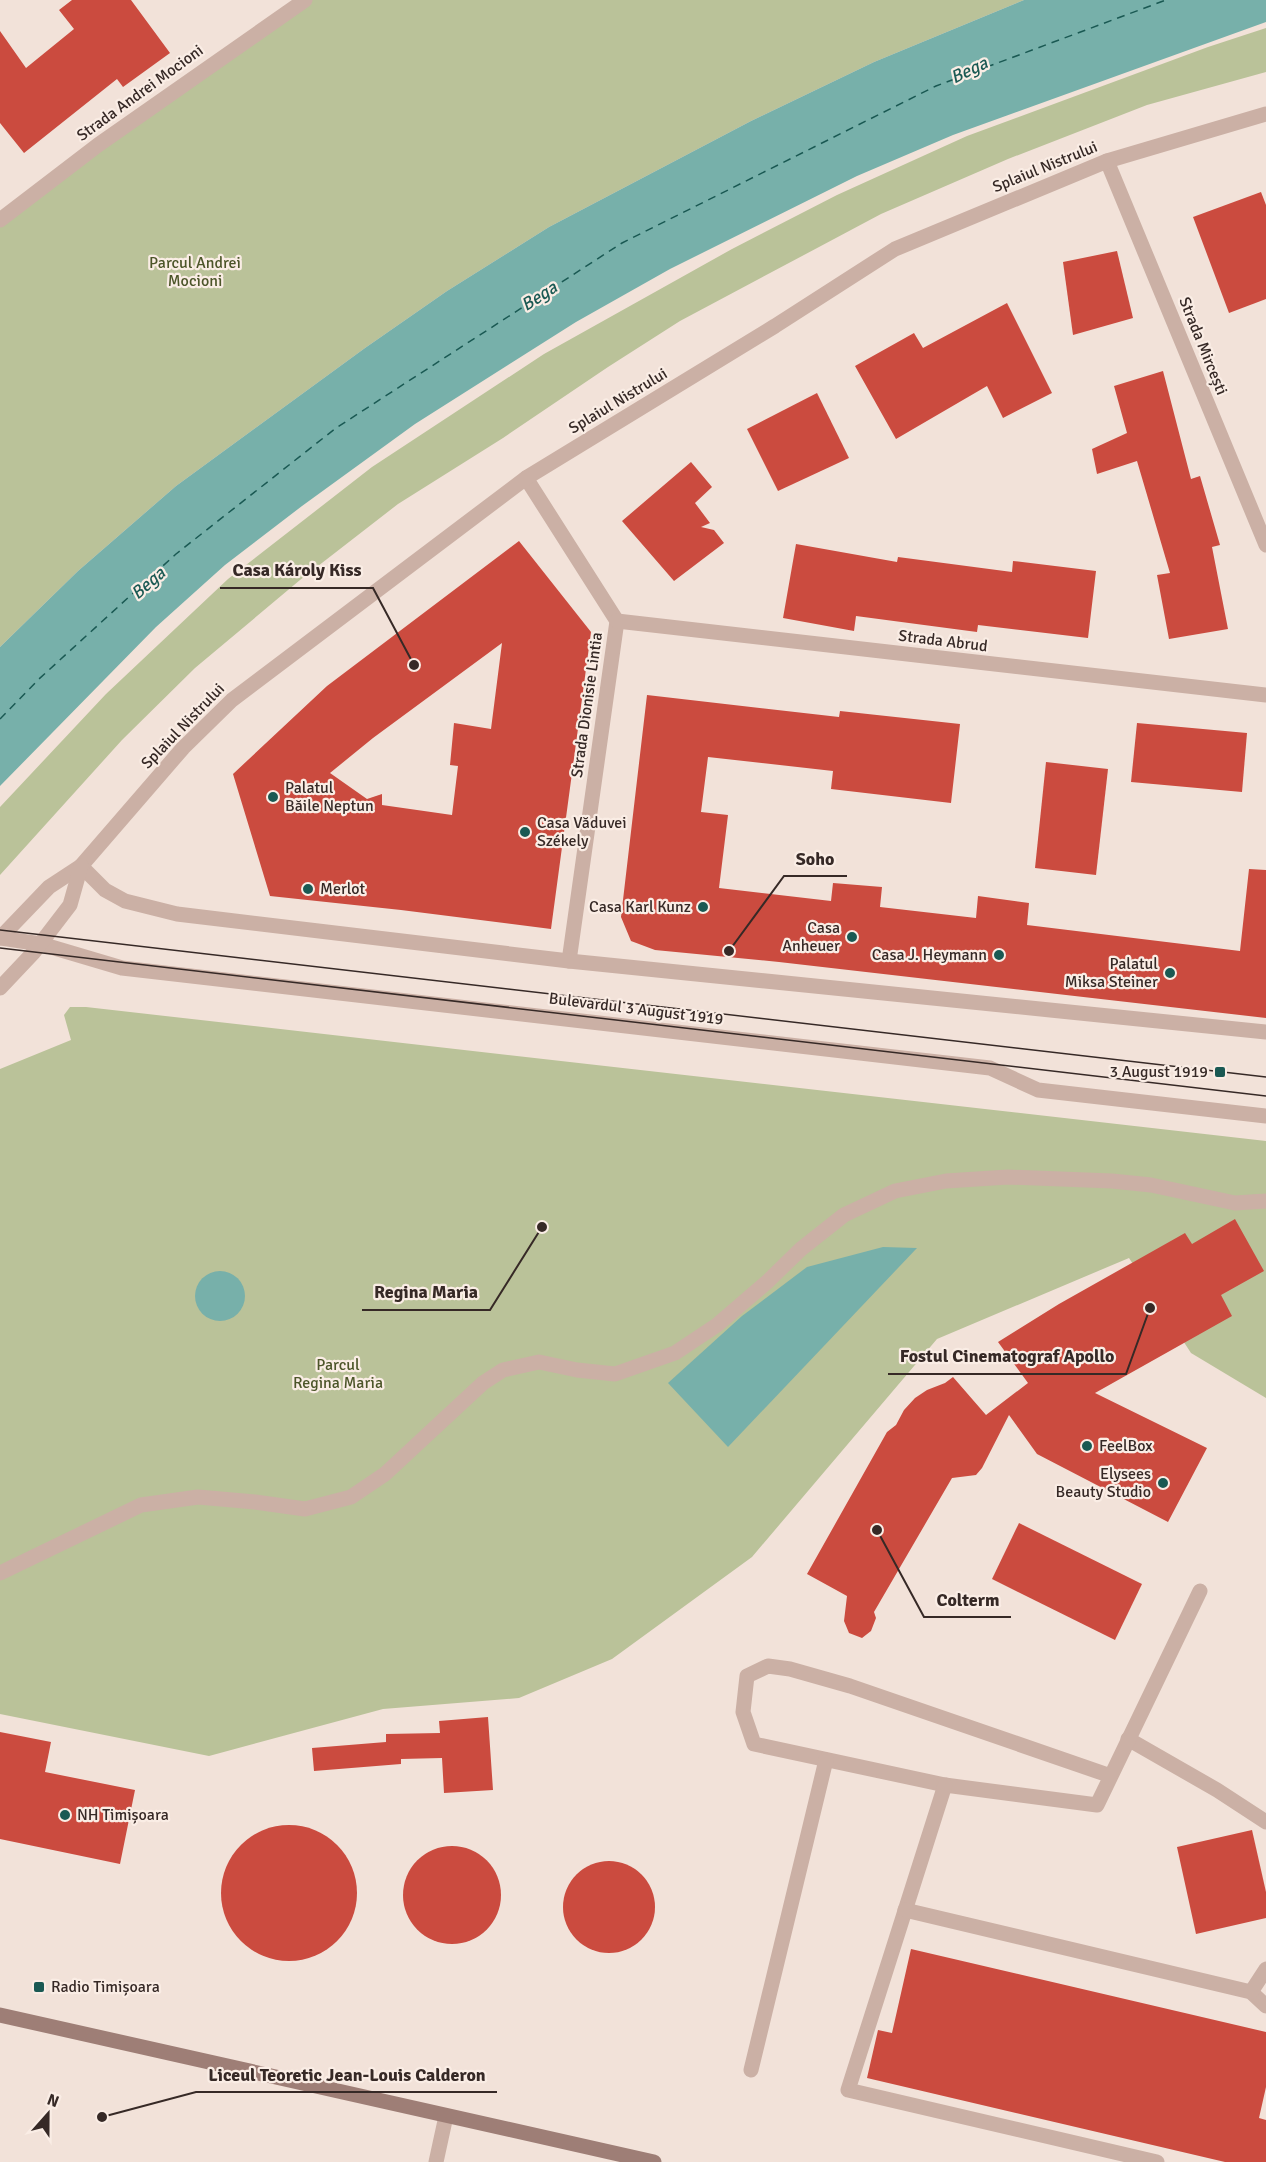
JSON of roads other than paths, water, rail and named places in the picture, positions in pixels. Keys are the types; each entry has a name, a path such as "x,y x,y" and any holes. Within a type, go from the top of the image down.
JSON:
{"main road":[{"path":"0,2015 654,2162"}],"street":[{"name":"Strada Andrei Mocioni","path":"3,212 304,0"},
{"name":"Splaiul Nistrului","path":"0,938 49,887 81,866 183,748 232,700 526,478 775,326 895,249 1107,161 1266,114"},
{"name":"Strada Mircești","path":"1107,161 1266,545"},
{"name":"Strada Dionisie Lintia","path":"526,478 617,621 569,961"},
{"name":"Strada Abrud","path":"617,621 1266,695"},
{"name":"Splaiul Nistrului","path":"0,988 41,944 70,905 81,866"},
{"path":"81,866 105,890 125,901 177,914 569,961 1266,1032"},
{"name":"Bulevardul 3 August 1919","path":"0,938 41,944 122,968 990,1068 1038,1090 1266,1116"},
{"path":"0,1573 141,1505 198,1497 305,1509 351,1497 385,1474 483,1383 503,1370 539,1362 577,1370 615,1374 675,1353 717,1325 801,1249 844,1215 895,1191 946,1181 1008,1178 1112,1180 1151,1185 1235,1203 1266,1202"},
{"path":"1111,1776 800,1671 768,1666 747,1676 743,1712 754,1744 945,1785 1097,1806 1200,1591"},
{"path":"1128,1739 1217,1790 1266,1822"},
{"path":"751,2070 826,1760"},
{"path":"945,1785 848,2090 1157,2162"},
{"path":"905,1910 1251,1992 1266,2006"},
{"path":"1251,1992 1266,1969"},
{"path":"436,2162 446,2116"}],"water":[{"name":"Bega","path":"1024,0 1266,0 1266,22 953,135 857,176 670,269 576,322 415,424 225,565 156,627 0,786 0,647 78,571 176,486 447,291 549,227 751,121 874,62"},
{"path":"883,1247 917,1248 728,1447 668,1383 742,1316 807,1267"},
{"path":"220,1271 234,1275 241,1282 245,1296 241,1310 234,1317 220,1321 206,1317 199,1310 195,1296 199,1282 206,1275"}],"tram line":[{"path":"0,930 1266,1077"},
{"path":"0,948 1266,1096"}],"place":[{"name":"Casa Károly Kiss","path":"414,665"},
{"name":"Palatul Băile Neptun","path":"273,797"},
{"name":"Casa Văduvei Székely","path":"525,832"},
{"name":"Merlot","path":"308,889"},
{"name":"Casa Karl Kunz","path":"703,907"},
{"name":"Casa Anheuer","path":"852,937"},
{"name":"Soho","path":"729,951"},
{"name":"Casa J. Heymann","path":"999,955"},
{"name":"Palatul Miksa Steiner","path":"1170,973"},
{"name":"3 August 1919","path":"1220,1072"},
{"name":"Regina Maria","path":"542,1227"},
{"name":"Fostul Cinematograf Apollo","path":"1150,1308"},
{"name":"FeelBox","path":"1087,1446"},
{"name":"Elysees Beauty Studio","path":"1163,1483"},
{"name":"Colterm","path":"877,1530"},
{"name":"NH Timișoara","path":"65,1815"},
{"name":"Radio Timișoara","path":"39,1987"},
{"name":"Liceul Teoretic Jean-Louis Calderon","path":"102,2117"}],"park label":[{"name":"Parcul Andrei Mocioni","path":"195,272"},
{"name":"Parcul Regina Maria","path":"338,1374"}]}
